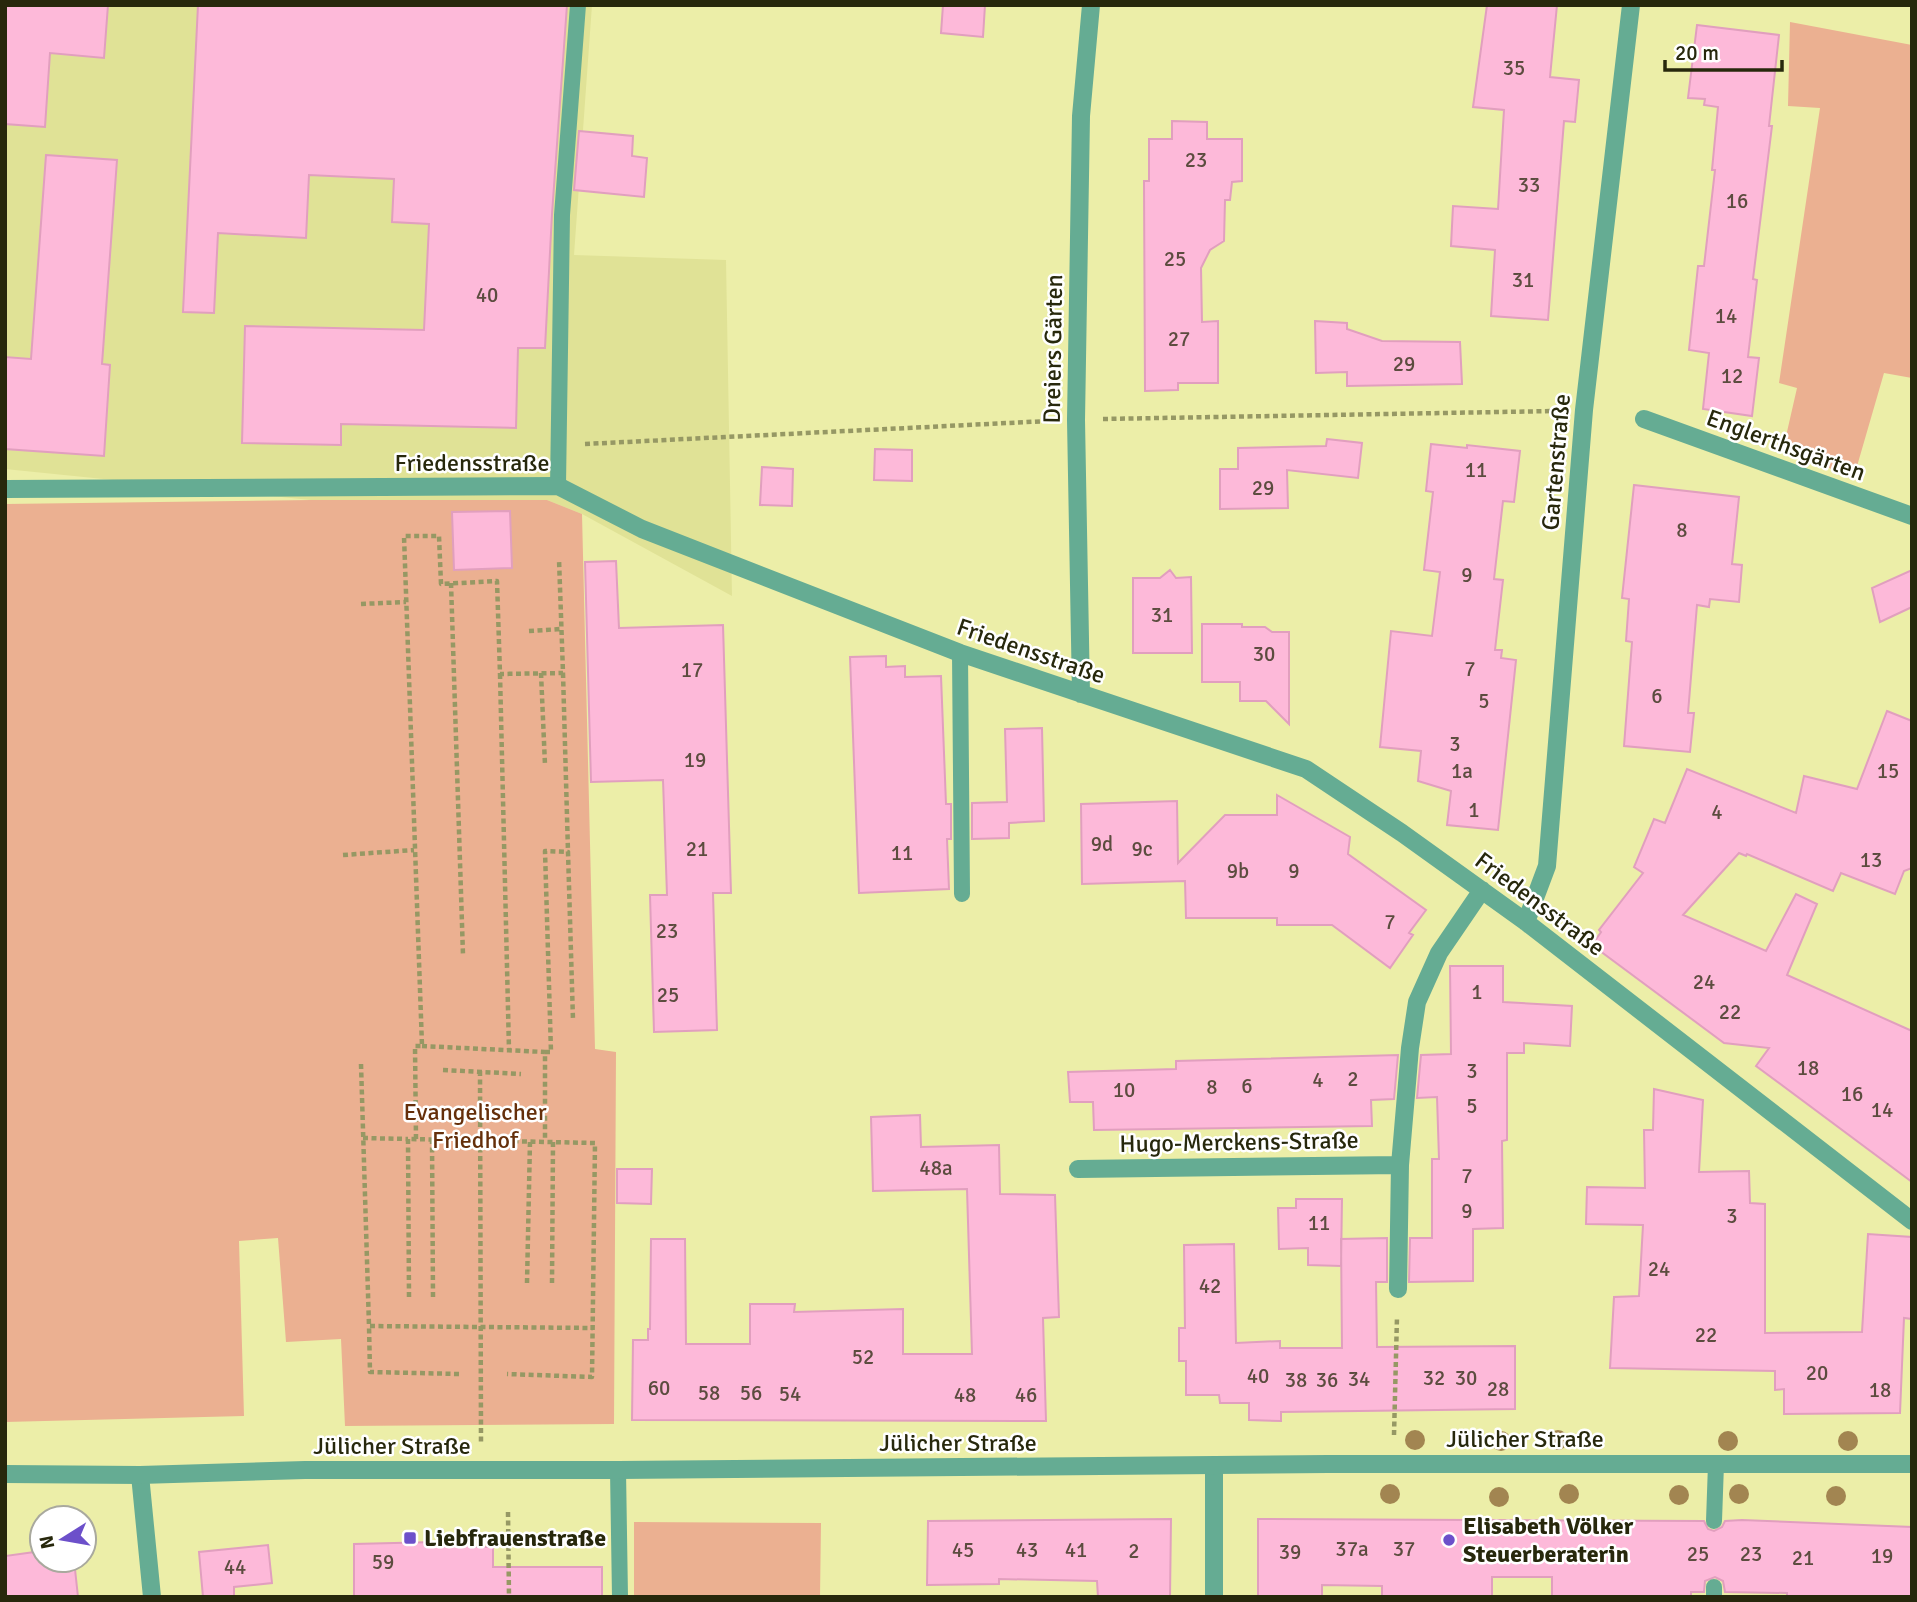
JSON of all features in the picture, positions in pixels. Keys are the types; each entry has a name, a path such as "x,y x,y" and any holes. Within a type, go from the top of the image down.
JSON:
{"street":[{"name":"Dreiers Gärten","path":"1081,694 1076,420 1081,116 1091,5"},
{"name":"Gartenstraße","path":"1526,922 1547,866 1584,410 1631,5"},
{"name":"Englerthsgärten","path":"1644,419 1912,516"},
{"name":"Friedensstraße","path":"5,489 558,486 642,529 960,653 1306,769 1526,922 1912,1221"},
{"path":"1398,1289 1400,1165 1410,1048 1417,1002 1439,953 1482,890"},
{"name":"Hugo-Merckens-Straße","path":"1078,1169 1400,1165"},
{"name":"Jülicher Straße","path":"5,1474 1394,1464 1912,1464"},
{"path":"1214,1465 1214,1597"},
{"path":"140,1475 152,1597"}],"lane":[{"path":"558,486 562,215 578,5"},
{"path":"960,653 962,894"},
{"path":"1714,1521 1716,1464"},
{"path":"618,1470 620,1597"}],"path":[{"path":"558,445 1076,420 1584,410"},
{"path":"422,1046 404,536 439,536 441,584 497,581 509,1050"},
{"path":"559,559 573,1020"},
{"path":"451,583 464,955"},
{"path":"362,604 406,602"},
{"path":"529,631 561,629"},
{"path":"541,673 545,765"},
{"path":"500,674 563,673"},
{"path":"343,855 414,850"},
{"path":"416,1139 415,1046 551,1052 545,850 568,852"},
{"path":"545,1052 545,1141"},
{"path":"361,1064 370,1371 459,1374"},
{"path":"443,1070 521,1074"},
{"path":"480,1072 481,1471"},
{"path":"363,1138 595,1143 592,1377 507,1374"},
{"path":"408,1139 409,1297"},
{"path":"432,1139 433,1298"},
{"path":"527,1283 530,1141"},
{"path":"552,1283 553,1142"},
{"path":"1394,1464 1398,1289"},
{"path":"369,1326 593,1328"},
{"path":"508,1512 509,1597"}],"shaded area":[{"path":"5,5 592,5 574,255 726,260 732,596 582,514 547,500 311,500 5,469"}],"green space":[{"path":"1790,22 1912,45 1912,378 1884,373 1853,480 1784,445 1797,388 1779,383 1820,108 1788,106"},
{"name":"Evangelischer Friedhof","path":"547,500 582,514 595,1049 616,1052 614,1424 345,1426 341,1339 286,1342 278,1238 239,1241 244,1416 5,1422 5,504"},
{"path":"634,1522 821,1523 820,1597 634,1597"}],"building":[{"path":"5,5 108,5 104,58 50,53 45,127 5,124"},
{"path":"198,5 567,5 545,348 518,348 516,428 341,424 341,445 242,443 245,326 424,330 429,224 392,222 394,179 309,175 306,238 218,233 214,313 183,312"},
{"path":"943,5 985,5 983,37 941,33"},
{"path":"1487,5 1557,5 1550,77 1579,80 1575,122 1564,121 1548,320 1491,316 1495,250 1451,246 1453,206 1498,209 1504,110 1473,107"},
{"path":"1697,25 1779,35 1769,126 1772,126 1753,279 1757,280 1748,357 1759,358 1752,416 1703,409 1709,353 1689,350 1698,266 1704,266 1715,170 1712,170 1718,107 1704,105 1705,99 1688,98"},
{"path":"1172,121 1207,122 1207,139 1242,139 1242,181 1232,182 1230,200 1225,200 1224,241 1210,250 1201,268 1202,322 1218,321 1218,383 1178,383 1178,390 1145,391 1144,181 1149,181 1149,139 1172,139"},
{"path":"579,131 633,136 632,156 647,158 644,197 574,190"},
{"path":"46,155 117,160 102,364 110,365 104,456 5,449 5,357 31,359"},
{"path":"1315,321 1347,323 1347,329 1382,341 1460,342 1462,384 1347,386 1347,372 1316,373"},
{"path":"1327,439 1362,443 1358,478 1287,470 1288,508 1220,509 1220,469 1238,469 1238,448 1326,446"},
{"path":"1431,444 1520,451 1514,502 1503,501 1494,579 1503,580 1495,650 1502,650 1501,658 1516,660 1498,830 1447,825 1451,791 1418,781 1421,751 1380,747 1391,631 1432,636 1440,572 1424,570 1433,492 1426,491"},
{"path":"875,449 912,450 912,481 874,480"},
{"path":"762,467 793,469 792,506 760,505"},
{"path":"1634,485 1739,497 1732,564 1742,565 1739,602 1710,599 1709,607 1697,605 1688,713 1694,713 1690,752 1624,746 1632,642 1626,641 1629,599 1622,598"},
{"path":"510,511 512,568 454,570 452,512"},
{"path":"616,561 619,628 723,625 731,893 713,893 717,1030 654,1032 650,895 667,895 663,780 591,782 585,562"},
{"path":"1170,570 1176,578 1191,577 1192,653 1133,653 1133,578 1160,578"},
{"path":"1912,570 1912,607 1880,622 1872,588"},
{"path":"1202,624 1242,624 1242,627 1265,627 1272,632 1289,632 1289,724 1266,701 1240,701 1240,682 1202,682"},
{"path":"886,656 886,667 905,666 905,677 941,676 946,804 951,804 951,839 947,839 949,889 859,893 850,657"},
{"path":"1887,711 1912,721 1912,868 1904,871 1895,894 1841,873 1833,891 1739,853 1683,915 1766,951 1796,894 1817,904 1787,975 1912,1031 1912,1182 1756,1066 1769,1048 1724,1043 1592,945 1601,932 1599,930 1643,873 1634,867 1654,819 1665,823 1687,769 1796,813 1804,776 1857,789"},
{"path":"1042,728 1044,821 1009,823 1009,838 972,839 972,803 1007,802 1005,729"},
{"path":"1277,795 1350,837 1348,854 1426,910 1409,933 1413,935 1390,968 1332,925 1277,925 1277,918 1186,918 1185,881 1082,884 1081,804 1177,801 1178,863 1225,815 1277,815"},
{"path":"1450,966 1503,966 1503,1002 1572,1006 1570,1046 1524,1043 1524,1053 1507,1053 1507,1140 1502,1141 1503,1228 1473,1229 1473,1281 1409,1282 1410,1238 1432,1238 1432,1159 1439,1159 1437,1097 1417,1098 1421,1055 1451,1054"},
{"path":"1398,1055 1394,1099 1371,1100 1372,1126 1094,1130 1093,1102 1070,1102 1068,1072 1176,1069 1176,1061"},
{"path":"1654,1089 1703,1100 1699,1172 1749,1171 1750,1203 1765,1204 1765,1333 1862,1332 1868,1234 1912,1237 1912,1319 1904,1318 1900,1413 1784,1414 1784,1389 1775,1390 1775,1371 1610,1368 1614,1297 1639,1296 1643,1225 1586,1224 1587,1187 1645,1188 1644,1130 1653,1130"},
{"path":"920,1115 921,1147 999,1145 1000,1194 1055,1195 1059,1317 1043,1318 1046,1421 632,1420 633,1340 648,1340 650,1329 651,1239 685,1239 686,1344 750,1344 750,1304 795,1304 794,1312 903,1309 903,1354 972,1354 967,1189 873,1191 871,1117"},
{"path":"617,1169 652,1169 651,1204 617,1203"},
{"path":"1296,1199 1342,1199 1341,1266 1308,1265 1308,1248 1279,1249 1278,1208 1296,1208"},
{"path":"1387,1238 1387,1282 1376,1282 1377,1347 1515,1346 1515,1409 1281,1412 1281,1421 1249,1420 1249,1403 1220,1403 1219,1395 1186,1395 1186,1361 1179,1361 1179,1328 1185,1328 1184,1245 1234,1244 1236,1343 1280,1341 1280,1348 1342,1348 1341,1239"},
{"path":"1171,1519 1170,1597 1098,1597 1097,1581 999,1579 999,1584 927,1585 928,1521"},
{"path":"1258,1519 1704,1521 1708,1529 1714,1531 1722,1527 1725,1521 1742,1520 1912,1527 1912,1597 1787,1597 1787,1593 1725,1592 1723,1581 1715,1577 1705,1581 1704,1592 1691,1592 1691,1597 1552,1597 1552,1577 1492,1577 1492,1597 1382,1597 1382,1586 1322,1585 1322,1597 1258,1597"},
{"path":"475,1541 475,1547 493,1547 493,1567 602,1567 602,1597 354,1597 354,1544"},
{"path":"268,1545 272,1583 234,1587 234,1597 203,1597 199,1552"},
{"path":"28,1553 28,1574 76,1574 78,1597 5,1597 5,1556"}],"place":[{"name":"Liebfrauenstraße","path":"410,1538"},
{"name":"Elisabeth Völker Steuerberaterin","path":"1449,1540"}]}
